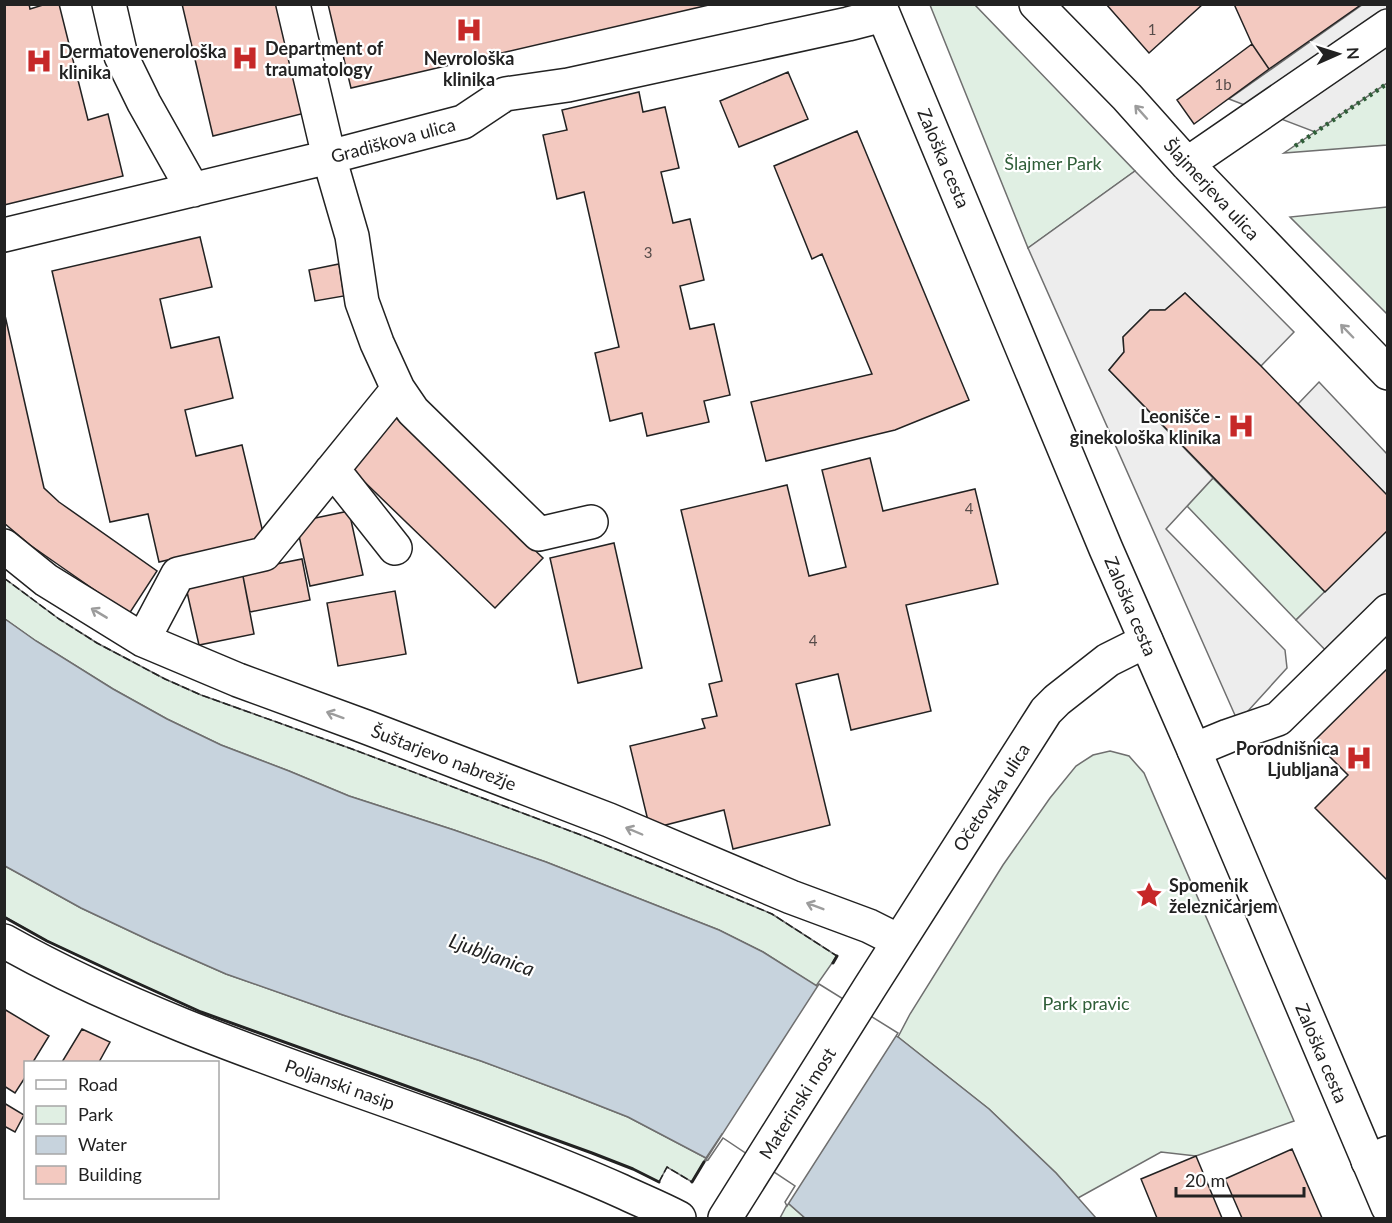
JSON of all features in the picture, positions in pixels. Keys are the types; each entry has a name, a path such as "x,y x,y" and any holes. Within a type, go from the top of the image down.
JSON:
{"street":[{"path":"109,4 122,56 144,103 193,190"},
{"path":"293,4 328,157 352,236 362,302 377,343 398,389 413,411 539,534 591,522"},
{"name":"Šlajmerjeva ulica","path":"1036,4 1388,373"},
{"name":"Gradiškova ulica","path":"4,235 463,122 505,94 568,85 848,24 881,10"},
{"name":"Zaloška cesta","path":"881,10 1146,641 1378,1157 1388,1207"},
{"path":"1187,164 1388,26"},
{"path":"144,640 178,574 264,554 398,389"},
{"path":"331,471 395,548"},
{"name":"Šuštarjevo nabrežje","path":"4,546 46,580 144,640 238,680 609,820 791,897 869,926 899,941"},
{"path":"1194,750 1278,719 1388,611"},
{"name":"Očetovska ulica","path":"870,987 1046,711 1108,660 1146,641"},
{"name":"Poljanski nasip","path":"4,941 65,974 139,1008 226,1042 508,1144 592,1178 678,1218"},
{"name":"Materinski most","path":"725,1218 870,987"}],"green space":[{"name":"Šlajmer Park","path":"930,5 975,5 1135,171 1028,248"},
{"path":"1387,83 1387,145 1284,153"},
{"path":"1388,207 1387,314 1290,217"},
{"path":"1213,478 1325,592 1296,620 1187,506"},
{"path":"4,578 59,619 97,643 165,679 201,695 352,749 665,869 772,914 837,956 816,986 763,952 719,930 546,862 349,796 221,745 113,689 5,619"},
{"name":"Park pravic","path":"1110,751 1129,756 1144,773 1294,1121 1196,1156 1161,1152 1078,1198 1056,1173 989,1109 898,1037 1003,865 1050,798 1076,766 1093,755"},
{"path":"5,866 81,908 226,974 481,1061 567,1093 628,1117 706,1158 692,1182 667,1167 659,1182 592,1153 201,1012 47,941 5,917"},
{"path":"788,1203 805,1218 780,1218"}],"shaded area":[{"path":"1362,5 1387,5 1387,83 1315,132 1229,99"},
{"path":"1135,171 1294,332 1261,366 1185,293 1165,310 1150,310 1123,337 1124,352 1109,370 1213,478 1166,529 1285,650 1287,668 1238,722 1028,248"},
{"path":"1319,382 1387,454 1387,496 1298,404"},
{"path":"1387,530 1387,626 1337,662 1296,620"}],"water":[{"name":"Ljubljanica","path":"5,619 113,689 221,745 349,796 546,862 719,930 763,952 898,1037 989,1109 1056,1173 1096,1218 805,1218 788,1203 799,1185 722,1134 706,1158 628,1117 481,1061 226,974 81,908 5,866"}],"pier":[{"path":"819,984 898,1033 787,1206 785,1202 795,1186 723,1138 705,1161"}],"building":[{"name":"Dermatovenerološka klinika","path":"4,4 29,4 30,9 46,4 59,4 88,120 108,114 123,176 4,205"},
{"name":"Department of traumatology","path":"182,4 283,4 309,112 213,136"},
{"name":"Nevrološka klinika","path":"328,4 713,4 351,88 343,55 340,55"},
{"path":"1106,4 1203,4 1149,53"},
{"path":"1234,4 1362,4 1269,69 1252,44"},
{"path":"1252,44 1269,69 1194,124 1177,100"},
{"path":"788,72 808,119 739,147 720,101"},
{"path":"639,92 643,112 665,107 679,168 661,172 673,223 690,219 704,280 680,286 690,329 714,324 730,395 704,401 709,422 647,436 642,413 610,421 595,353 619,347 584,192 557,199 543,135 567,130 562,110"},
{"path":"857,131 969,400 895,430 766,461 751,402 872,374 822,254 812,259 774,166"},
{"path":"200,237 212,287 160,299 171,348 219,337 233,398 185,410 196,456 242,445 264,537 159,562 148,514 110,522 52,271"},
{"path":"339,264 344,296 315,301 309,270"},
{"name":"Leonišče - ginekološka klinika","path":"1185,293 1261,366 1388,496 1388,530 1325,592 1109,370 1124,352 1123,337 1150,310 1165,310"},
{"path":"4,311 44,488 59,502 157,571 129,614 30,545 4,523"},
{"path":"394,416 543,558 495,608 347,465"},
{"path":"870,458 883,511 975,489 998,584 906,605 931,711 851,730 838,674 796,684 830,825 733,849 724,810 650,829 630,746 705,728 702,719 717,716 709,684 722,681 681,510 787,485 809,576 846,567 822,470"},
{"path":"349,511 363,575 310,586 296,522"},
{"path":"614,543 642,668 578,683 550,558"},
{"path":"302,559 310,600 250,612 242,571"},
{"path":"242,571 254,634 199,645 185,583"},
{"path":"395,591 406,654 338,666 327,603"},
{"name":"Porodnišnica Ljubljana","path":"1388,668 1388,881 1315,808 1348,775 1314,741"},
{"path":"4,1009 49,1036 34,1061 24,1061 24,1079 15,1093 4,1086"},
{"path":"82,1029 110,1042 100,1061 63,1061"},
{"path":"4,1103 24,1115 15,1132 4,1126"},
{"path":"1292,1149 1322,1218 1242,1218 1225,1179"},
{"path":"1196,1156 1222,1218 1157,1218 1141,1179"}],"hedge":[{"path":"1295,146 1388,83"}],"fence":[{"path":"4,578 59,619 97,643 165,679 201,695 352,749 665,869 772,914 837,956"},
{"path":"659,1182 667,1167 692,1182"}],"wall":[{"path":"4,917 47,941 201,1012 592,1153 659,1182"},
{"path":"833,963 837,956"},
{"path":"692,1182 704,1162"}],"place":[{"name":"Nevrološka klinika","path":"469,30"},
{"name":"Department of traumatology","path":"245,58"},
{"name":"Dermatovenerološka klinika","path":"39,61"},
{"name":"Leonišče - ginekološka klinika","path":"1241,426"},
{"name":"Porodnišnica Ljubljana","path":"1359,758"},
{"name":"Spomenik železničarjem","path":"1149,895"}]}
